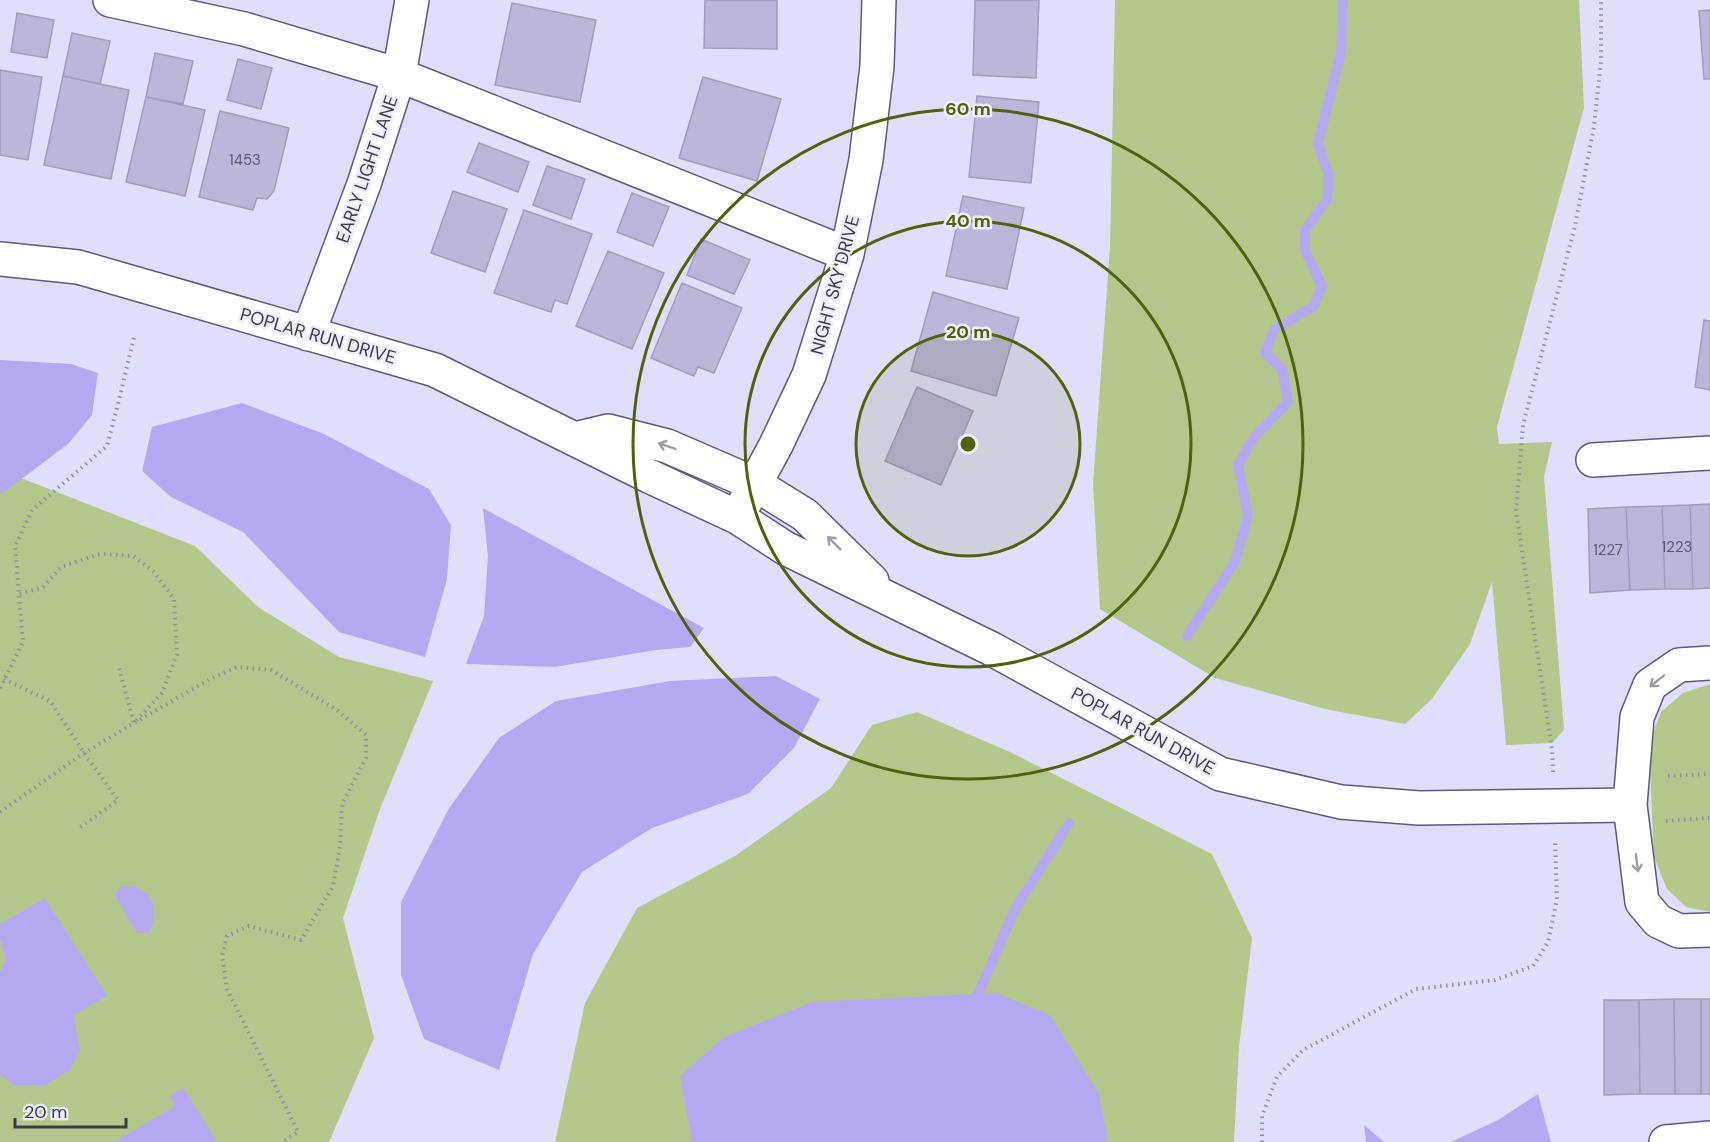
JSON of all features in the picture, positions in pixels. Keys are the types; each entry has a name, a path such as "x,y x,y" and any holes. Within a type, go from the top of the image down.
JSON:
{"street":[{"path":"110,0 244,29 399,75 847,254"},
{"name":"EARLY LIGHT LANE","path":"308,333 364,184 399,75 412,0"},
{"name":"NIGHT SKY DRIVE","path":"737,517 776,445 809,375 847,254 867,148 877,66 879,0"},
{"name":"POPLAR RUN DRIVE","path":"0,237 50,264"},
{"name":"POPLAR RUN DRIVE","path":"0,259 78,267 435,370 737,517 785,548 992,649 1220,774 1341,802 1419,808 1630,805"},
{"name":"POPLAR RUN DRIVE","path":"575,439 608,431 667,446 755,484 805,515 890,599"},
{"path":"1593,460 1710,453"},
{"path":"1710,663 1679,665 1650,685 1637,717 1630,805 1642,902 1658,921 1679,931 1710,930"},
{"path":"1666,1142 1710,1138"}],"path":[{"path":"1552,750 1516,511 1523,424 1575,226 1594,126 1601,60 1601,0"},
{"path":"0,688 23,642 15,546 32,510 107,446 134,337"},
{"path":"20,594 44,587 61,567 100,554 133,556 154,572 174,599 177,654 162,693 134,723"},
{"path":"0,812 84,753 210,679 237,667 271,670 337,710 366,735 366,758 342,804 340,847 333,886 301,940 249,926 227,936 222,956 227,989 298,1131 281,1142"},
{"path":"119,668 134,723"},
{"path":"4,679 50,701 118,800 78,829"},
{"path":"1664,776 1710,774"},
{"path":"1665,821 1710,818"},
{"path":"1262,1142 1262,1116 1277,1077 1303,1050 1416,988 1495,980 1533,966 1548,942 1557,899 1555,855"}],"green space":[{"path":"1115,0 1579,0 1584,108 1497,427 1499,444 1552,442 1544,477 1564,730 1552,743 1506,745 1492,582 1470,644 1432,699 1405,724 1325,709 1215,678 1100,609 1093,485 1110,247"},
{"path":"21,478 195,546 258,607 339,657 433,681 380,809 343,918 374,1038 329,1142 0,1142 0,481"},
{"path":"1710,684 1710,912 1686,907 1667,889 1654,857 1649,745 1661,712 1683,693"},
{"path":"917,712 1010,752 1212,854 1252,938 1239,1047 1234,1142 555,1142 585,1003 637,908 735,856 831,788 872,725"}],"shaded area":[{"path":"0,360 71,364 98,373 92,415 68,444 3,493 0,493"},
{"path":"242,403 324,434 429,489 451,525 447,579 425,657 339,632 243,532 171,497 142,471 152,427"},
{"path":"483,508 704,628 690,647 656,650 555,667 466,664 484,616 488,556"},
{"path":"776,676 820,699 794,748 748,794 652,828 582,872 533,954 499,1070 424,1039 401,975 401,902 448,810 499,738 556,701 670,681"},
{"path":"120,886 134,886 149,895 154,908 153,923 149,933 137,933 115,896"},
{"path":"45,898 107,996 74,1015 80,1051 70,1070 45,1085 15,1085 0,1075 0,971 5,959 0,939 0,924"},
{"path":"996,993 1050,1015 1099,1094 1108,1142 692,1142 680,1076 724,1037 812,1002"},
{"path":"184,1088 217,1142 114,1142 175,1106 170,1096"},
{"path":"1538,1094 1551,1142 1451,1142 1498,1120"},
{"path":"1364,1125 1384,1142 1366,1142"}],"building":[{"path":"705,0 777,0 777,49 704,48"},
{"path":"975,0 1039,0 1036,78 973,75"},
{"path":"512,3 596,20 580,102 495,85"},
{"path":"1710,10 1710,79 1704,79 1699,11"},
{"path":"17,13 54,20 47,58 11,52"},
{"path":"72,33 110,41 100,84 63,76"},
{"path":"155,53 193,61 183,104 146,97"},
{"path":"238,59 272,68 261,109 227,100"},
{"path":"0,70 42,77 28,160 0,155"},
{"path":"63,76 129,90 111,179 44,165"},
{"path":"703,77 781,99 757,181 679,158"},
{"path":"977,96 1039,102 1031,183 969,177"},
{"path":"146,97 205,110 185,196 126,182"},
{"path":"220,111 289,128 274,191 267,199 257,198 253,210 199,197"},
{"path":"479,143 529,162 518,192 467,172"},
{"path":"547,166 585,179 571,219 533,205"},
{"path":"453,191 507,209 485,272 431,253"},
{"path":"632,193 669,207 653,246 617,232"},
{"path":"963,196 1024,208 1007,289 946,276"},
{"path":"524,210 592,234 567,304 555,300 551,312 494,293"},
{"path":"701,239 750,260 734,294 687,275"},
{"path":"608,251 664,273 632,349 576,326"},
{"path":"682,283 742,308 714,373 698,367 694,376 651,358"},
{"path":"933,292 1019,318 996,396 911,371"},
{"path":"1704,320 1710,321 1710,390 1695,387"},
{"path":"917,387 973,411 941,485 885,461"},
{"path":"1710,504 1710,588 1693,589 1690,505"},
{"path":"1690,505 1693,589 1665,589 1662,506"},
{"path":"1662,506 1665,589 1630,590 1626,507"},
{"path":"1626,507 1630,590 1590,593 1588,509"},
{"path":"1674,999 1675,1094 1640,1094 1639,1000"},
{"path":"1674,999 1701,999 1701,1094 1675,1094"},
{"path":"1701,999 1710,999 1710,1094 1701,1094"},
{"path":"1604,1000 1639,1000 1640,1094 1604,1095"}],"waterway":[{"path":"1187,636 1235,562 1248,516 1238,465 1255,436 1288,402 1282,369 1265,353 1274,330 1314,306 1322,286 1305,250 1305,230 1327,200 1329,175 1318,144 1341,52 1343,0"},
{"path":"973,1006 1015,909 1069,823"}]}
